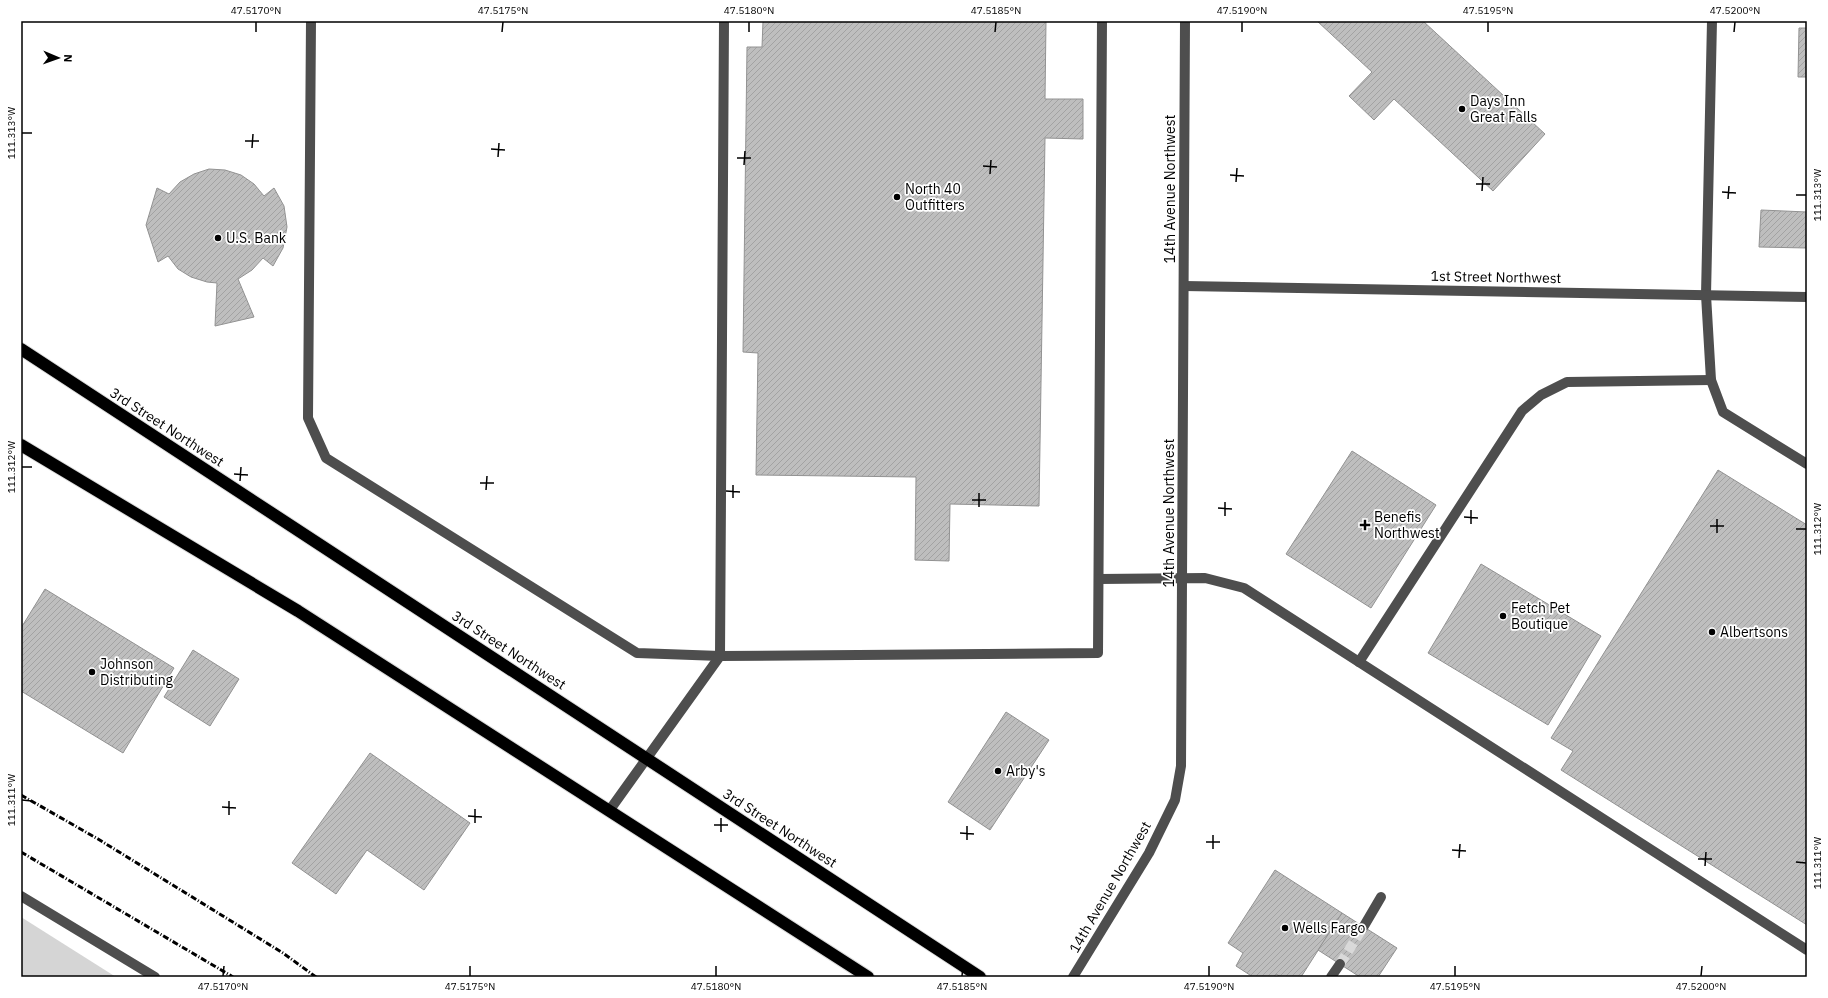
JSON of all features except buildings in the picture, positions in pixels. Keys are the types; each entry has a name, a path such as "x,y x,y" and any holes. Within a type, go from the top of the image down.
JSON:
{"highway":[{"name":"3rd Street Northwest","path":"21,349 980,977"},
{"path":"21,445 298,611 868,977"}],"street":[{"path":"311,21 308,418 326,458 637,653 720,656 1098,654 1102,21"},
{"path":"609,811 720,656 724,21"},
{"name":"14th Avenue Northwest","path":"1073,977 1149,854 1175,800 1181,766 1185,21"},
{"path":"1712,21 1706,295 1711,380 1723,412 1807,464"},
{"name":"1st Street Northwest","path":"1184,286 1807,296"},
{"path":"1360,662 1522,411 1541,395 1567,382 1711,380"},
{"path":"1099,579 1205,578 1244,588 1807,950"},
{"path":"21,896 155,977"},
{"path":"1364,926 1381,897"},
{"path":"1331,977 1340,964"}],"shaded area":[{"path":"21,917 116,977 21,977"}],"tunnel":[{"path":"1340,964 1364,926"}],"railway":[{"path":"21,795 98,839 283,953 316,977"},
{"path":"21,852 233,977"}],"place":[{"name":"Days Inn Great Falls","path":"1462,109"},
{"name":"North 40 Outfitters","path":"897,197"},
{"name":"U.S. Bank","path":"218,238"},
{"name":"Benefis Northwest","path":"1365,525"},
{"name":"Fetch Pet Boutique","path":"1503,616"},
{"name":"Albertsons","path":"1712,632"},
{"name":"Johnson Distributing","path":"92,672"},
{"name":"Arby's","path":"998,771"},
{"name":"Wells Fargo","path":"1285,928"}]}
